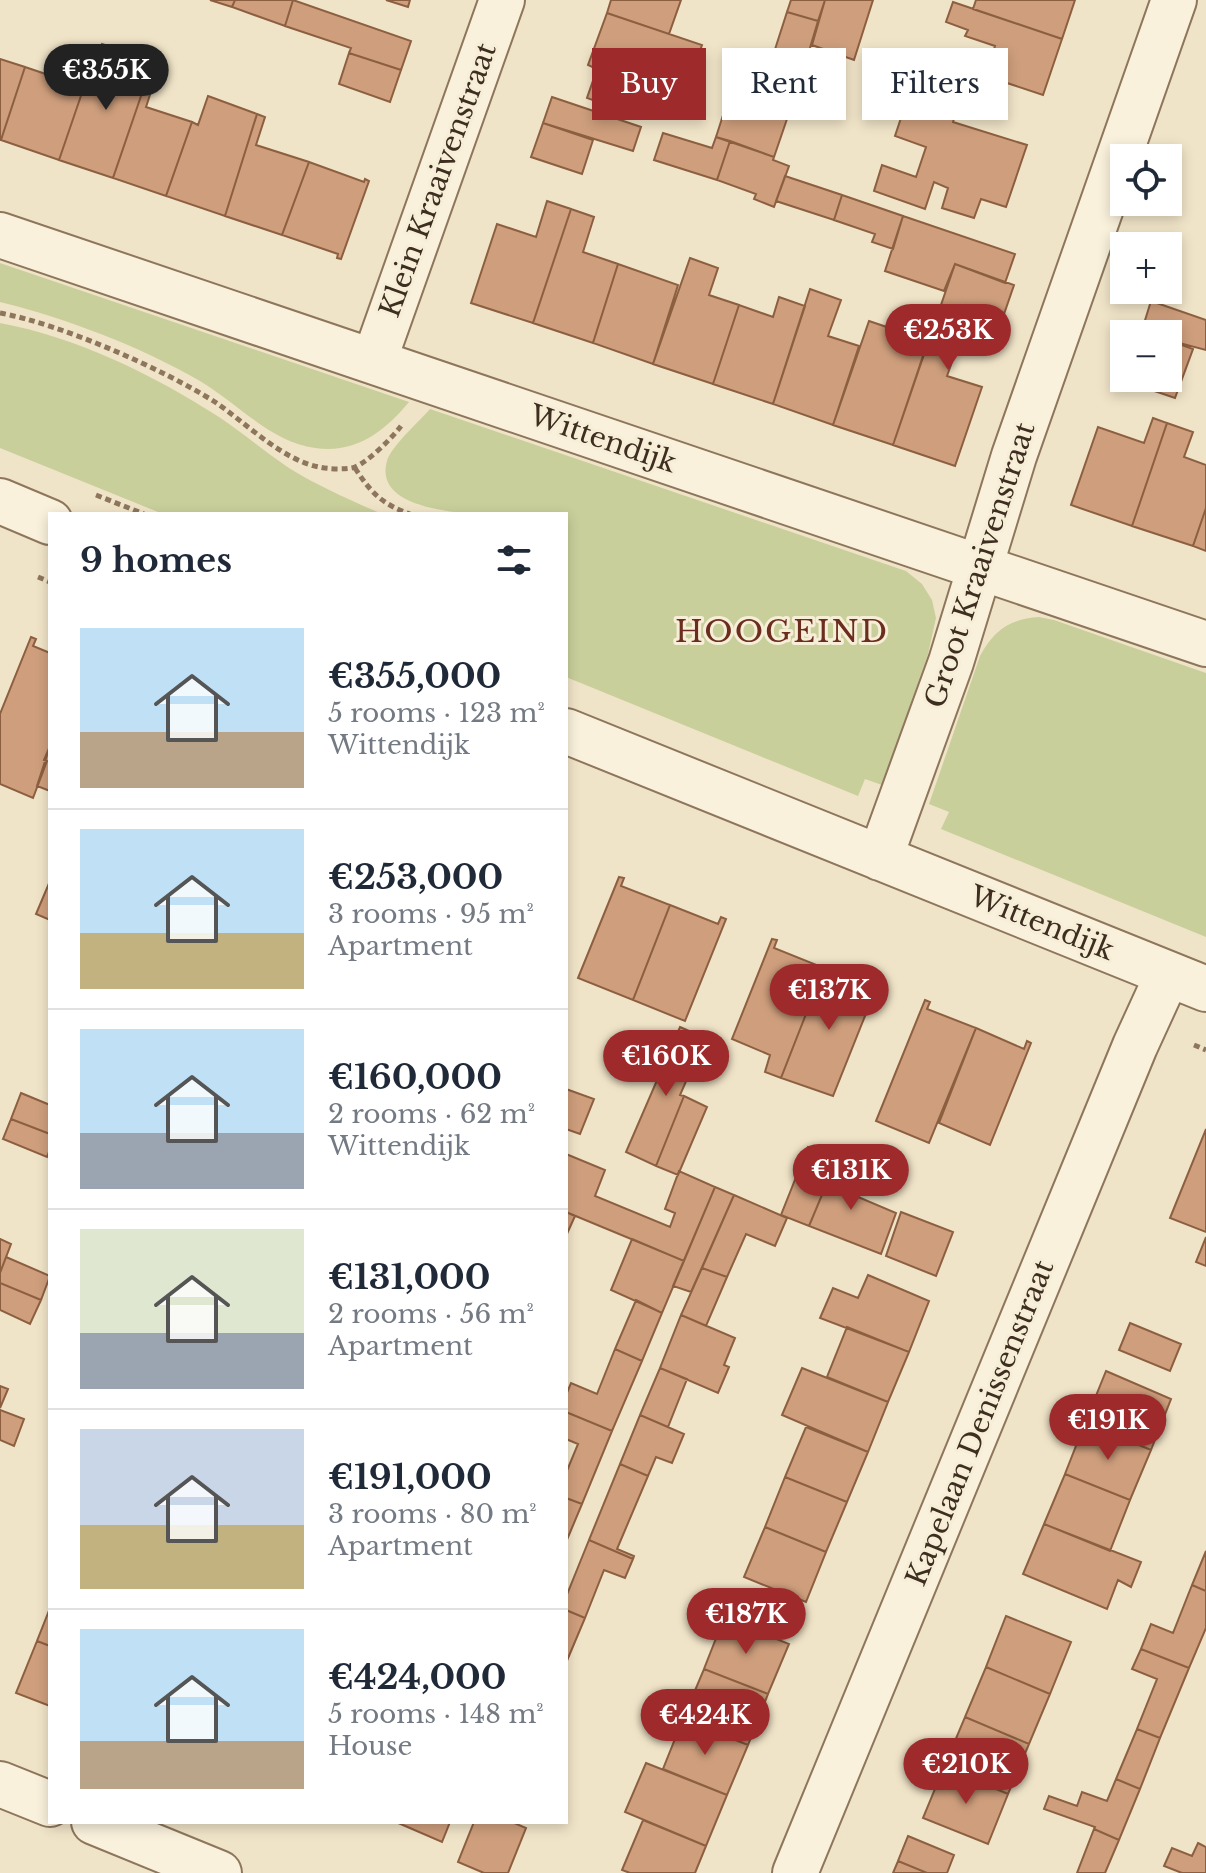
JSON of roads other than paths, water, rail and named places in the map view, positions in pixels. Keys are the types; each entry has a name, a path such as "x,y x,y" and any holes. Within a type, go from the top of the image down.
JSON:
{"street":[{"name":"Klein Kraaivenstraat","path":"374,361 502,0"},
{"name":"Groot Kraaivenstraat","path":"880,858 951,662 1014,456 1174,0"},
{"name":"Wittendijk","path":"0,235 1206,644"},
{"path":"0,501 48,521"},
{"name":"Wittendijk","path":"570,743 880,858 1187,982"},
{"name":"Kapelaan Denissenstraat","path":"795,1873 1135,1046 1187,982"},
{"path":"0,1784 48,1803"},
{"path":"116,1826 219,1873"}],"district":[{"name":"HOOGEIND","path":"782,631"}]}
